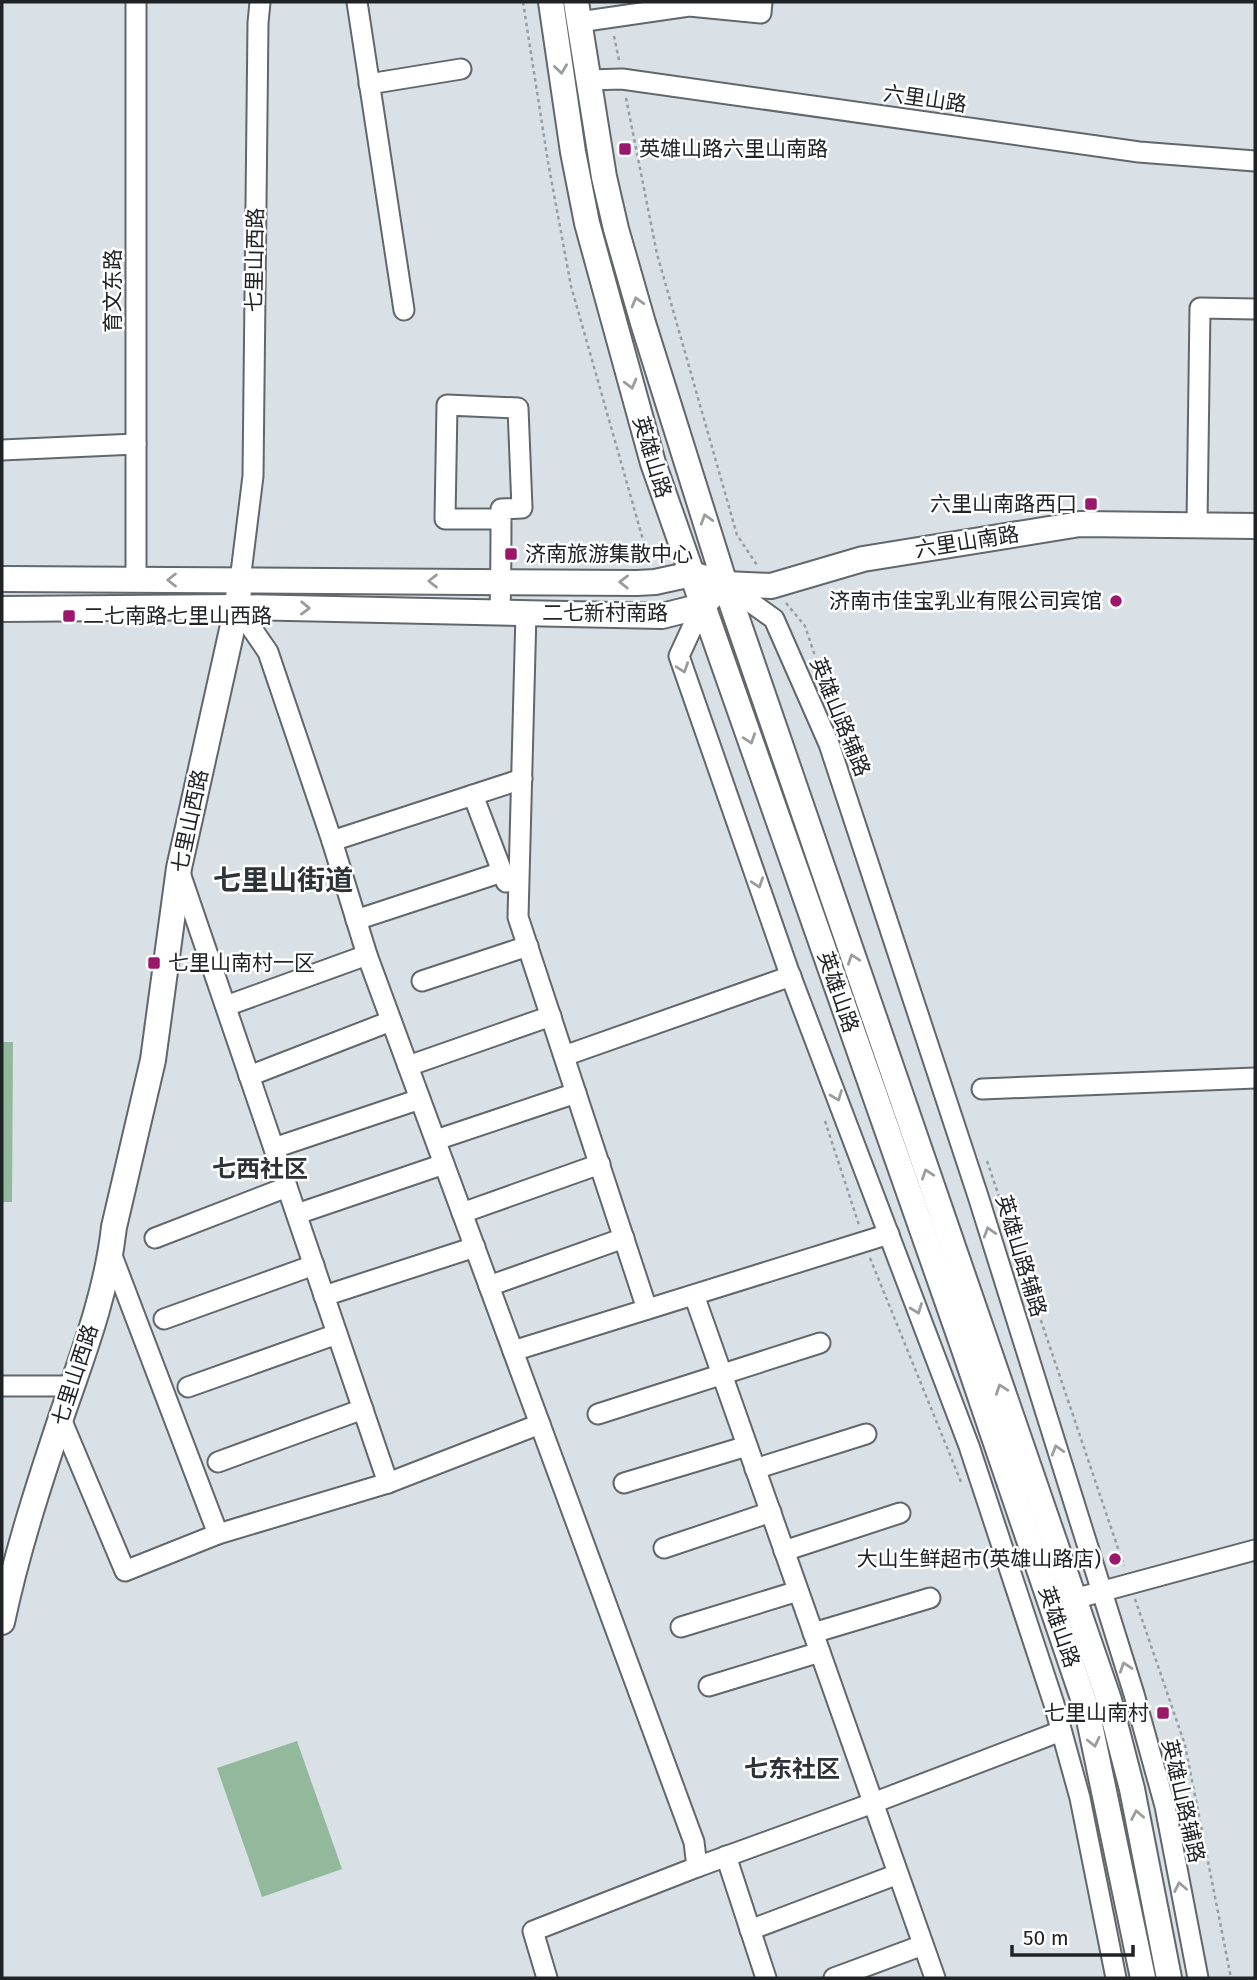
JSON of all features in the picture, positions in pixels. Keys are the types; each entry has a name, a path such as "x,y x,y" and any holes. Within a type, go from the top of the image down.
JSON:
{"main road":[{"name":"英雄山路","path":"551,2 573,152 587,223 653,463 964,1349 1087,1710 1143,1978"},
{"name":"英雄山路","path":"578,12 604,177 643,323 725,584 1109,1700 1132,1789 1170,1978"},
{"name":"六里山南路","path":"725,584 771,586 863,559 1080,524 1255,526"},
{"name":"二七新村南路","path":"2,579 655,582 692,574 725,584 702,606 662,616 237,607 2,608"},
{"name":"七里山西路","path":"2,1622 37,1489 86,1348 111,1253 114,1227 153,1060 178,868 237,607 240,581"}],"street":[{"name":"育文东路","path":"136,2 136,580"},
{"name":"七里山西路","path":"240,581 253,476 260,2"},
{"path":"357,2 404,310"},
{"path":"578,12 689,6 761,13 762,2"},
{"path":"369,84 461,69"},
{"name":"六里山路","path":"588,80 622,79 1139,152 1255,161"},
{"path":"1197,524 1200,308 1255,309"},
{"path":"500,612 501,581 501,519 501,509 522,508 518,408 447,405 445,519 501,519"},
{"path":"2,450 136,444"},
{"name":"英雄山路辅路","path":"725,584 774,619 830,744 978,1196 1134,1694 1165,1806 1198,1978"},
{"path":"702,606 679,656 791,976 969,1446 1080,1798 1116,1978"},
{"path":"237,607 268,652 332,841 367,955 694,1842 697,1867"},
{"path":"518,916 526,613"},
{"path":"332,841 522,779"},
{"path":"473,795 518,916 647,1309"},
{"path":"178,868 388,1483"},
{"path":"356,920 502,872"},
{"path":"422,981 528,946"},
{"path":"226,1006 367,955"},
{"path":"564,1056 791,976"},
{"path":"408,1066 551,1016"},
{"path":"249,1076 391,1021"},
{"path":"982,1089 1255,1078"},
{"path":"436,1140 576,1093"},
{"path":"274,1148 420,1099"},
{"path":"297,1214 444,1164"},
{"path":"462,1213 600,1164"},
{"path":"155,1238 287,1187"},
{"path":"513,1351 889,1234"},
{"path":"489,1286 624,1238"},
{"path":"324,1296 475,1247"},
{"path":"111,1253 218,1535"},
{"path":"163,1319 314,1265"},
{"path":"694,1295 935,1978"},
{"path":"188,1387 337,1334"},
{"path":"598,1414 820,1343"},
{"path":"2,1386 72,1386"},
{"path":"218,1461 363,1409"},
{"path":"61,1419 125,1571 218,1535 388,1483 540,1424"},
{"path":"755,1469 866,1434"},
{"path":"624,1483 747,1446"},
{"path":"664,1548 771,1512"},
{"path":"784,1551 900,1513"},
{"path":"1074,1599 1255,1549"},
{"path":"681,1627 798,1591"},
{"path":"709,1685 930,1598"},
{"path":"547,1978 533,1931 1061,1731"},
{"path":"726,1856 766,1978"},
{"path":"750,1930 898,1874"},
{"path":"834,1978 923,1945"}],"green space":[{"path":"2,1042 13,1042 12,1202 2,1202"},
{"path":"297,1741 342,1869 262,1897 217,1768"}],"place":[{"name":"英雄山路六里山南路","path":"625,149"},
{"name":"六里山南路西口","path":"1091,504"},
{"name":"济南旅游集散中心","path":"511,554"},
{"name":"济南市佳宝乳业有限公司宾馆","path":"1116,601"},
{"name":"二七南路七里山西路","path":"69,616"},
{"name":"七里山南村一区","path":"154,963"},
{"name":"大山生鲜超市(英雄山路店)","path":"1115,1559"},
{"name":"七里山南村","path":"1163,1713"}],"district":[{"name":"七里山街道","path":"283,880"},
{"name":"七西社区","path":"260,1169"},
{"name":"七东社区","path":"792,1769"}]}
